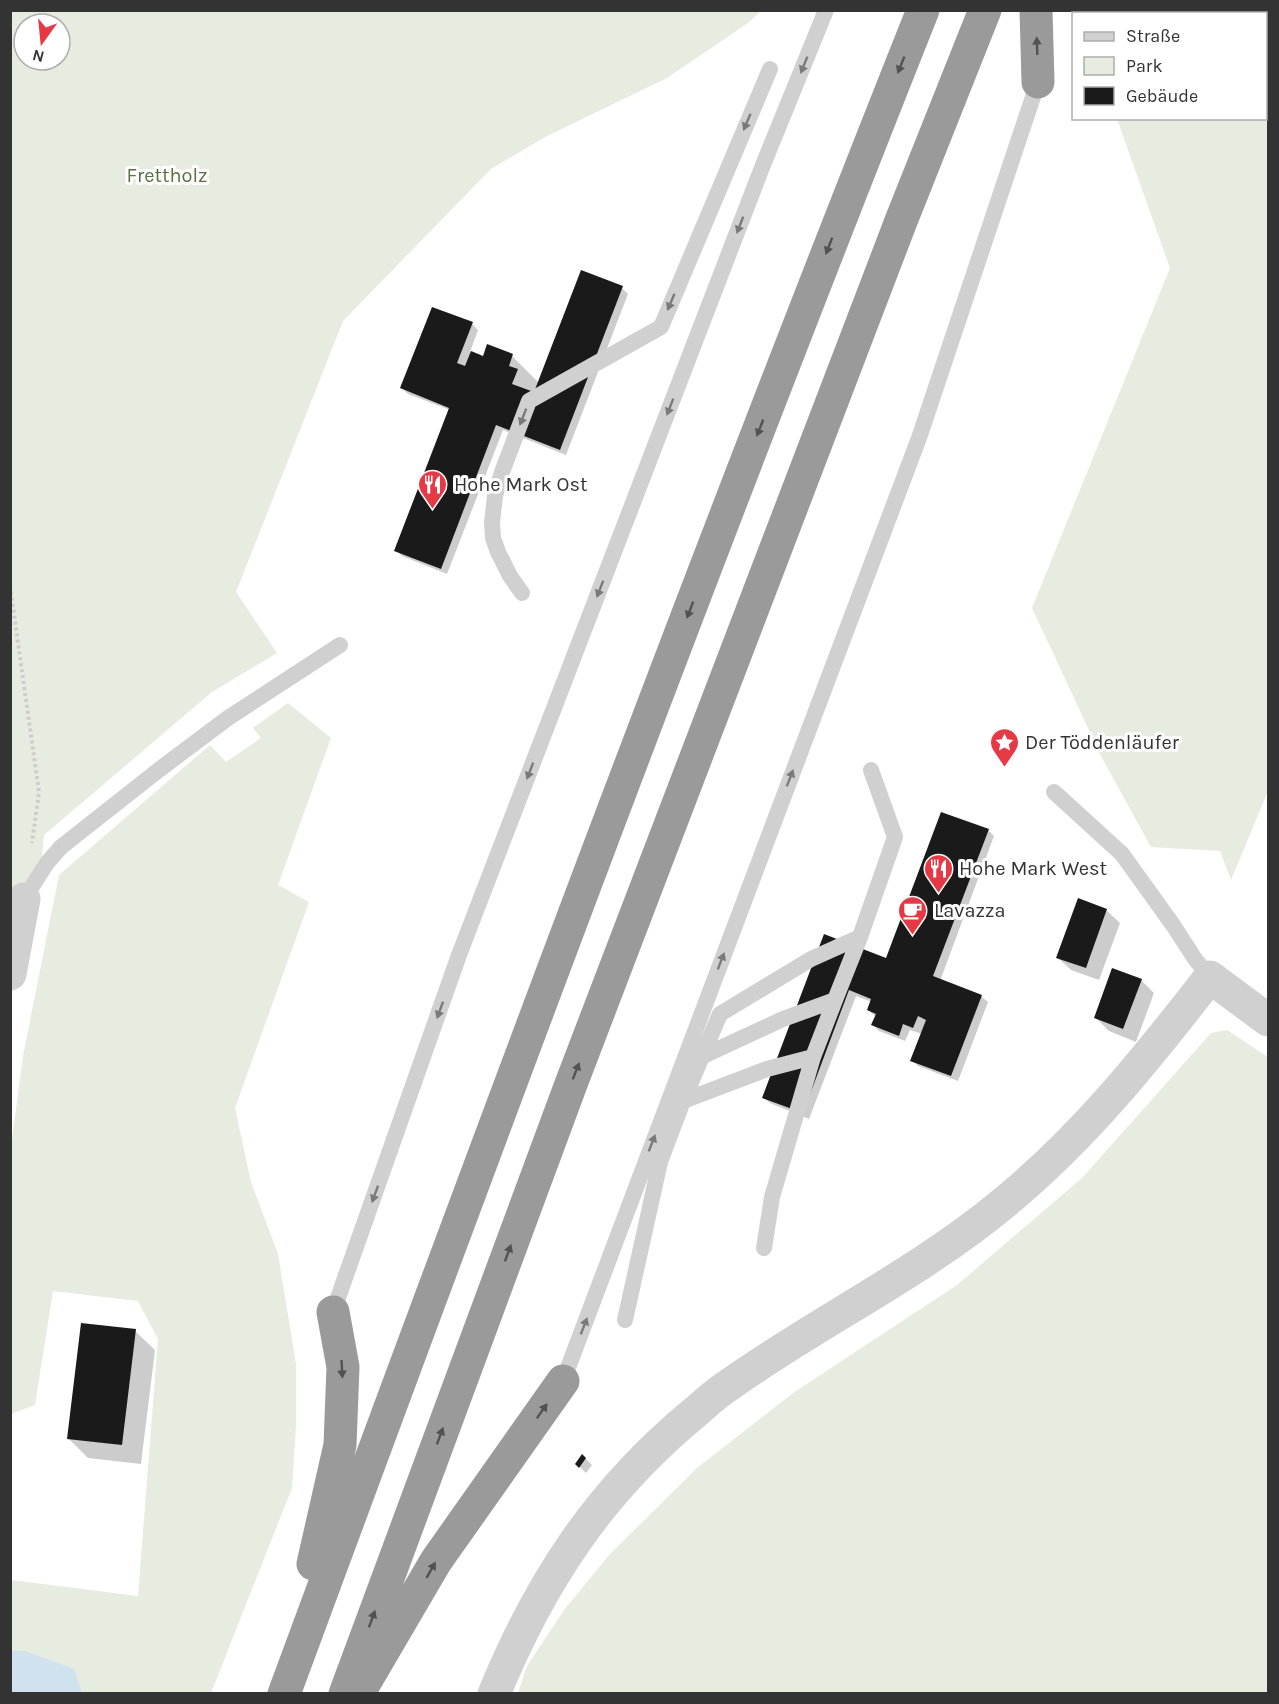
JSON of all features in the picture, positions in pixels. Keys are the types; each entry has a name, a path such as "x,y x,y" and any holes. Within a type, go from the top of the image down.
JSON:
{"highway":[{"path":"283,1694 521,1051 922,10"},
{"path":"345,1694 575,1073 901,220 985,10"},
{"path":"1036,10 1038,82"},
{"path":"283,1694 340,1445 343,1367 333,1312"},
{"path":"359,1694 436,1561 563,1381"}],"street":[{"path":"10,974 24,899"},
{"path":"494,1694 513,1648 532,1612 579,1535 608,1498 672,1432 726,1386 949,1245 1005,1203 1056,1157 1099,1112 1210,977 1269,1020"}],"lane":[{"path":"333,1312 464,944 761,170 826,10"},
{"path":"522,593 501,559 493,538 492,522 495,496 502,472 529,401 661,327 770,69"},
{"path":"563,1381 919,438 1038,82"},
{"path":"24,899 47,863 61,847 228,718 340,645"},
{"path":"764,1248 772,1197 813,1058 896,837 871,770"},
{"path":"1054,792 1122,854 1210,977"},
{"path":"625,1320 660,1162 720,1014 811,959 860,937"},
{"path":"701,1057 783,1019 835,1000"},
{"path":"683,1101 767,1069 813,1058"}],"path":[{"path":"10,586 39,792 31,851"}],"green space":[{"name":"Frettholz","path":"11,11 761,11 748,23 667,78 547,136 491,169 343,321 236,592 277,653 212,692 44,835 41,865 11,904"},
{"path":"1268,11 1268,791 1231,880 1220,851 1151,847 1102,758 1032,608 1170,268 1117,120 1267,120 1267,12 1079,12"},
{"path":"288,703 331,738 278,885 309,902 235,1108 251,1182 278,1254 296,1364 296,1426 292,1488 211,1693 81,1693 81,1689 25,1651 11,1651 11,1580 138,1596 158,1339 138,1301 53,1291 35,1405 11,1414 11,1147 23,1056 59,875 210,745 226,762 261,738 253,728"},
{"path":"1227,1030 1268,1057 1268,1693 518,1693 527,1666 564,1610 610,1554 697,1468 793,1393 957,1285 1082,1178 1211,1033"}],"water":[{"path":"11,1651 25,1651 74,1669 81,1693 11,1693"}],"building":[{"path":"581,270 623,286 560,450 496,425 441,569 394,551 449,408 400,388 432,307 473,322 457,363 465,366 471,351 483,356 487,344 513,354 509,366 518,369 512,384 534,392"},
{"path":"941,812 989,829 933,976 982,995 951,1076 910,1061 926,1020 918,1016 913,1028 903,1024 899,1036 871,1025 876,1014 867,1010 871,999 849,990 803,1113 762,1098 824,934 886,958"},
{"path":"1078,898 1107,909 1086,968 1056,958"},
{"path":"1112,968 1142,979 1123,1029 1094,1018"},
{"path":"81,1323 136,1329 122,1445 67,1439"},
{"path":"582,1454 586,1458 579,1468 575,1464"}],"place":[{"name":"Hohe Mark Ost","path":"433,510"},
{"name":"Der Töddenläufer","path":"1004,768"},
{"name":"Hohe Mark West","path":"938,894"},
{"name":"Lavazza","path":"913,936"}]}
